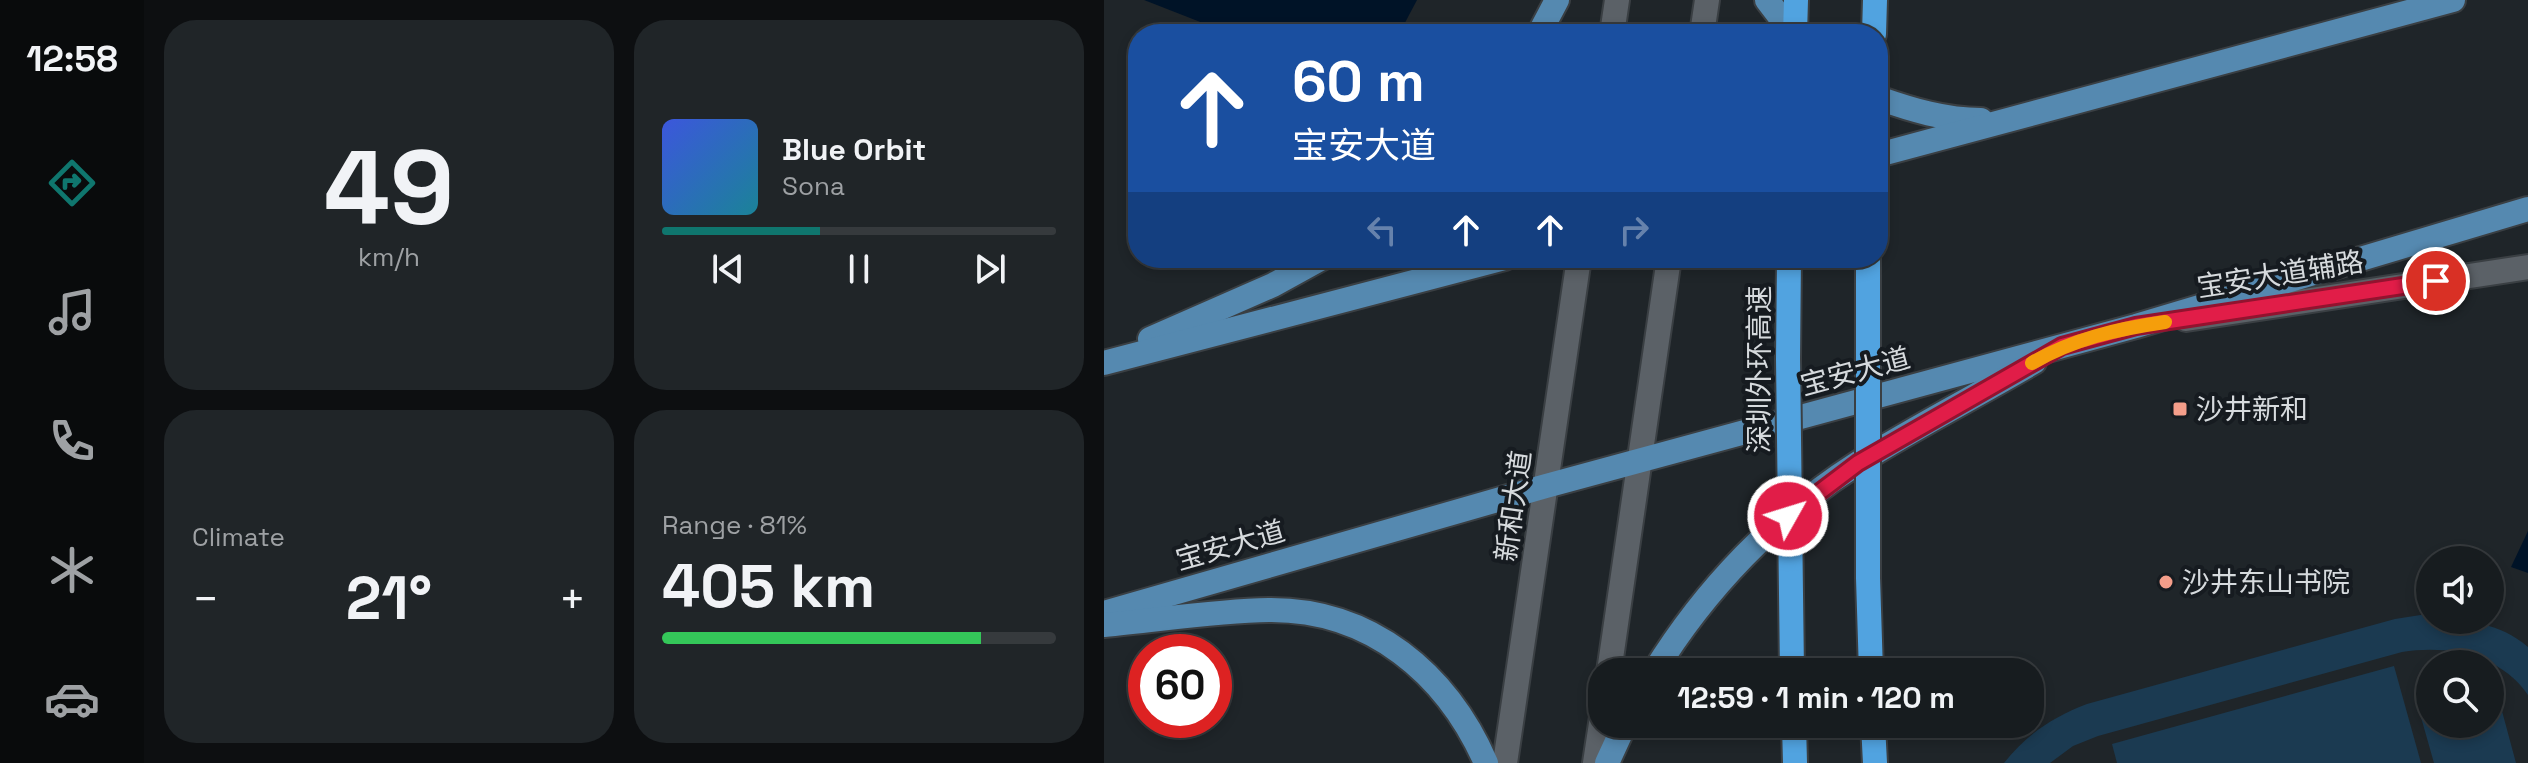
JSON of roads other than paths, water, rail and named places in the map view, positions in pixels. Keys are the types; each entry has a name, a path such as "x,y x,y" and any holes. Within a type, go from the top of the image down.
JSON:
{"highway":[{"path":"1795,24 1796,0"},
{"path":"1874,24 1875,0"},
{"name":"深圳外环高速","path":"1789,268 1792,658"},
{"path":"1868,268 1871,658"},
{"path":"1794,738 1795,763"},
{"path":"1874,738 1875,763"}],"main road":[{"path":"1544,24 1557,0"},
{"path":"1613,24 1617,0"},
{"path":"1703,24 1707,0"},
{"path":"1767,0 1786,24"},
{"path":"1888,152 2449,1"},
{"path":"1888,102 1918,112 1962,120 2007,119"},
{"name":"宝安大道","path":"1104,613 1546,486 2136,326 2528,209"},
{"name":"宝安大道辅路","path":"2136,326 2528,267"},
{"path":"1104,361 1304,268"},
{"path":"1104,361 1466,268"},
{"name":"新和大道","path":"1505,763 1578,268"},
{"path":"1611,658 1668,268"},
{"path":"1663,658 1711,592 1755,544 1805,501 1858,463 2062,346"},
{"path":"1104,625 1270,610 1311,614 1351,626 1388,643 1421,667 1449,698 1472,732 1486,763"},
{"path":"1595,763 1599,738"},
{"path":"1607,763 1619,738"}],"place":[{"name":"沙井新和","path":"2180,409"},
{"name":"沙井东山书院","path":"2166,582"}]}
